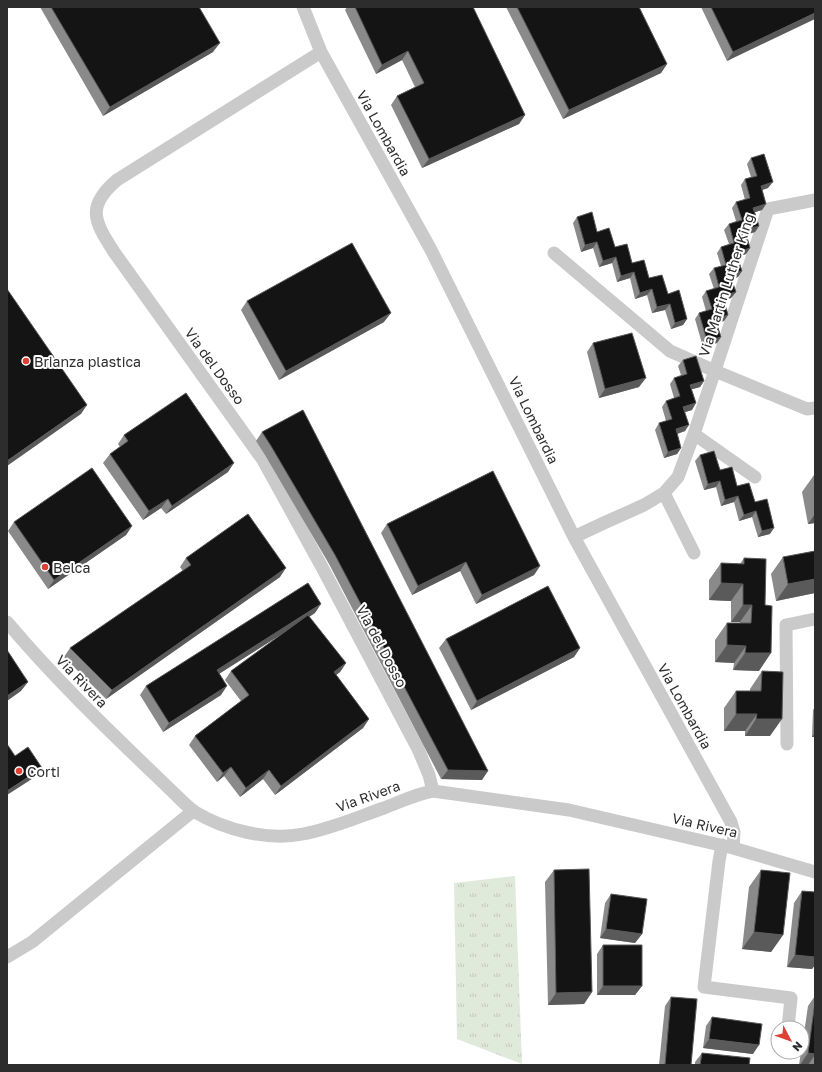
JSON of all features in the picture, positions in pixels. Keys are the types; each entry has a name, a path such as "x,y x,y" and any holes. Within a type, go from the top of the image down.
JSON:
{"street":[{"name":"Via Lombardia","path":"303,7 320,52 431,250 574,537 731,822 734,832 718,873 704,987 791,998 789,1020"},
{"name":"Via del Dosso","path":"320,52 117,180 108,187 102,196 97,205 96,214 100,229 114,252 262,460 323,569 418,749 429,775 433,791"},
{"name":"Via Martin Luther King","path":"574,537 644,505 664,493 678,477 694,434 768,209 815,200"},
{"name":"Via Martin Luther King","path":"554,253 670,350 715,371 807,409 815,408"},
{"path":"694,434 755,477"},
{"path":"664,493 694,553"},
{"path":"787,744 786,626 815,619"},
{"name":"Via Rivera","path":"7,622 64,687 193,811 231,828 257,834 287,836 315,832 423,793 433,791 569,810 728,846 815,872"},
{"path":"7,957 32,942 193,811"}],"green space":[{"path":"515,876 522,1064 457,1039 454,883"}],"building":[{"path":"51,7 199,7 220,43 110,107"},
{"path":"355,7 473,7 525,115 429,159 397,96 424,83 408,51 382,65"},
{"path":"517,7 639,7 667,64 569,110"},
{"path":"711,7 815,7 815,13 733,52"},
{"path":"764,154 773,182 761,186 766,204 753,208 759,226 745,230 750,248 736,253 742,271 730,275 736,292 723,296 728,315 715,319 721,337 707,341 699,313 712,309 706,291 719,287 714,268 726,265 721,247 734,243 729,224 742,220 736,202 750,198 745,179 757,176 751,158"},
{"path":"592,212 597,232 609,228 615,247 627,244 632,263 644,260 649,278 662,275 668,294 679,290 687,319 675,323 670,304 657,307 652,289 640,293 634,272 621,276 616,257 603,261 597,242 585,245 577,217"},
{"path":"352,243 391,313 286,371 247,301"},
{"name":"Brianza plastica","path":"7,289 87,405 7,461"},
{"path":"632,333 646,378 605,389 593,343"},
{"path":"696,356 704,381 690,385 696,403 683,407 689,425 676,429 681,448 668,452 659,423 672,419 666,401 680,396 674,378 687,374 683,360"},
{"path":"186,393 234,463 172,506 168,499 149,511 110,454 128,441 124,435"},
{"path":"303,410 488,771 448,770 335,555 262,432"},
{"path":"714,451 720,470 732,467 737,486 749,483 755,502 767,499 774,528 762,531 756,511 744,515 738,496 725,500 720,481 708,484 700,455"},
{"path":"92,468 132,526 54,580 14,522"},
{"path":"493,471 540,566 482,595 466,562 418,586 387,524"},
{"path":"248,514 286,568 112,690 70,648 191,565 186,558"},
{"path":"815,551 815,579 788,584 783,557"},
{"path":"744,558 766,559 765,605 772,606 771,653 745,653 746,646 727,645 727,623 751,623 752,605 743,605 743,584 721,583 721,563 744,564"},
{"path":"308,583 321,604 217,670 227,686 169,723 146,686"},
{"path":"548,586 580,648 477,701 446,639"},
{"path":"308,615 346,663 334,672 369,719 281,786 269,770 246,788 231,767 223,773 195,736 249,695 231,671"},
{"path":"7,650 28,682 7,696"},
{"path":"762,671 783,672 782,719 756,719 757,714 736,714 736,691 761,691"},
{"path":"7,744 15,756 28,747 42,768 7,791"},
{"path":"589,869 592,992 556,993 554,870"},
{"path":"761,870 790,873 783,935 754,932"},
{"path":"802,891 815,892 815,957 795,955"},
{"path":"611,894 647,899 642,934 606,929"},
{"path":"603,945 642,945 642,986 603,986"},
{"path":"671,997 697,999 691,1065 665,1065"},
{"path":"815,1002 815,1054 810,1053 810,1038"},
{"path":"712,1017 762,1024 759,1045 709,1039"},
{"path":"702,1053 750,1058 749,1065 700,1065"}],"place":[{"name":"Brianza plastica","path":"26,361"},
{"name":"Belca","path":"45,567"},
{"name":"Corti","path":"19,771"}]}
